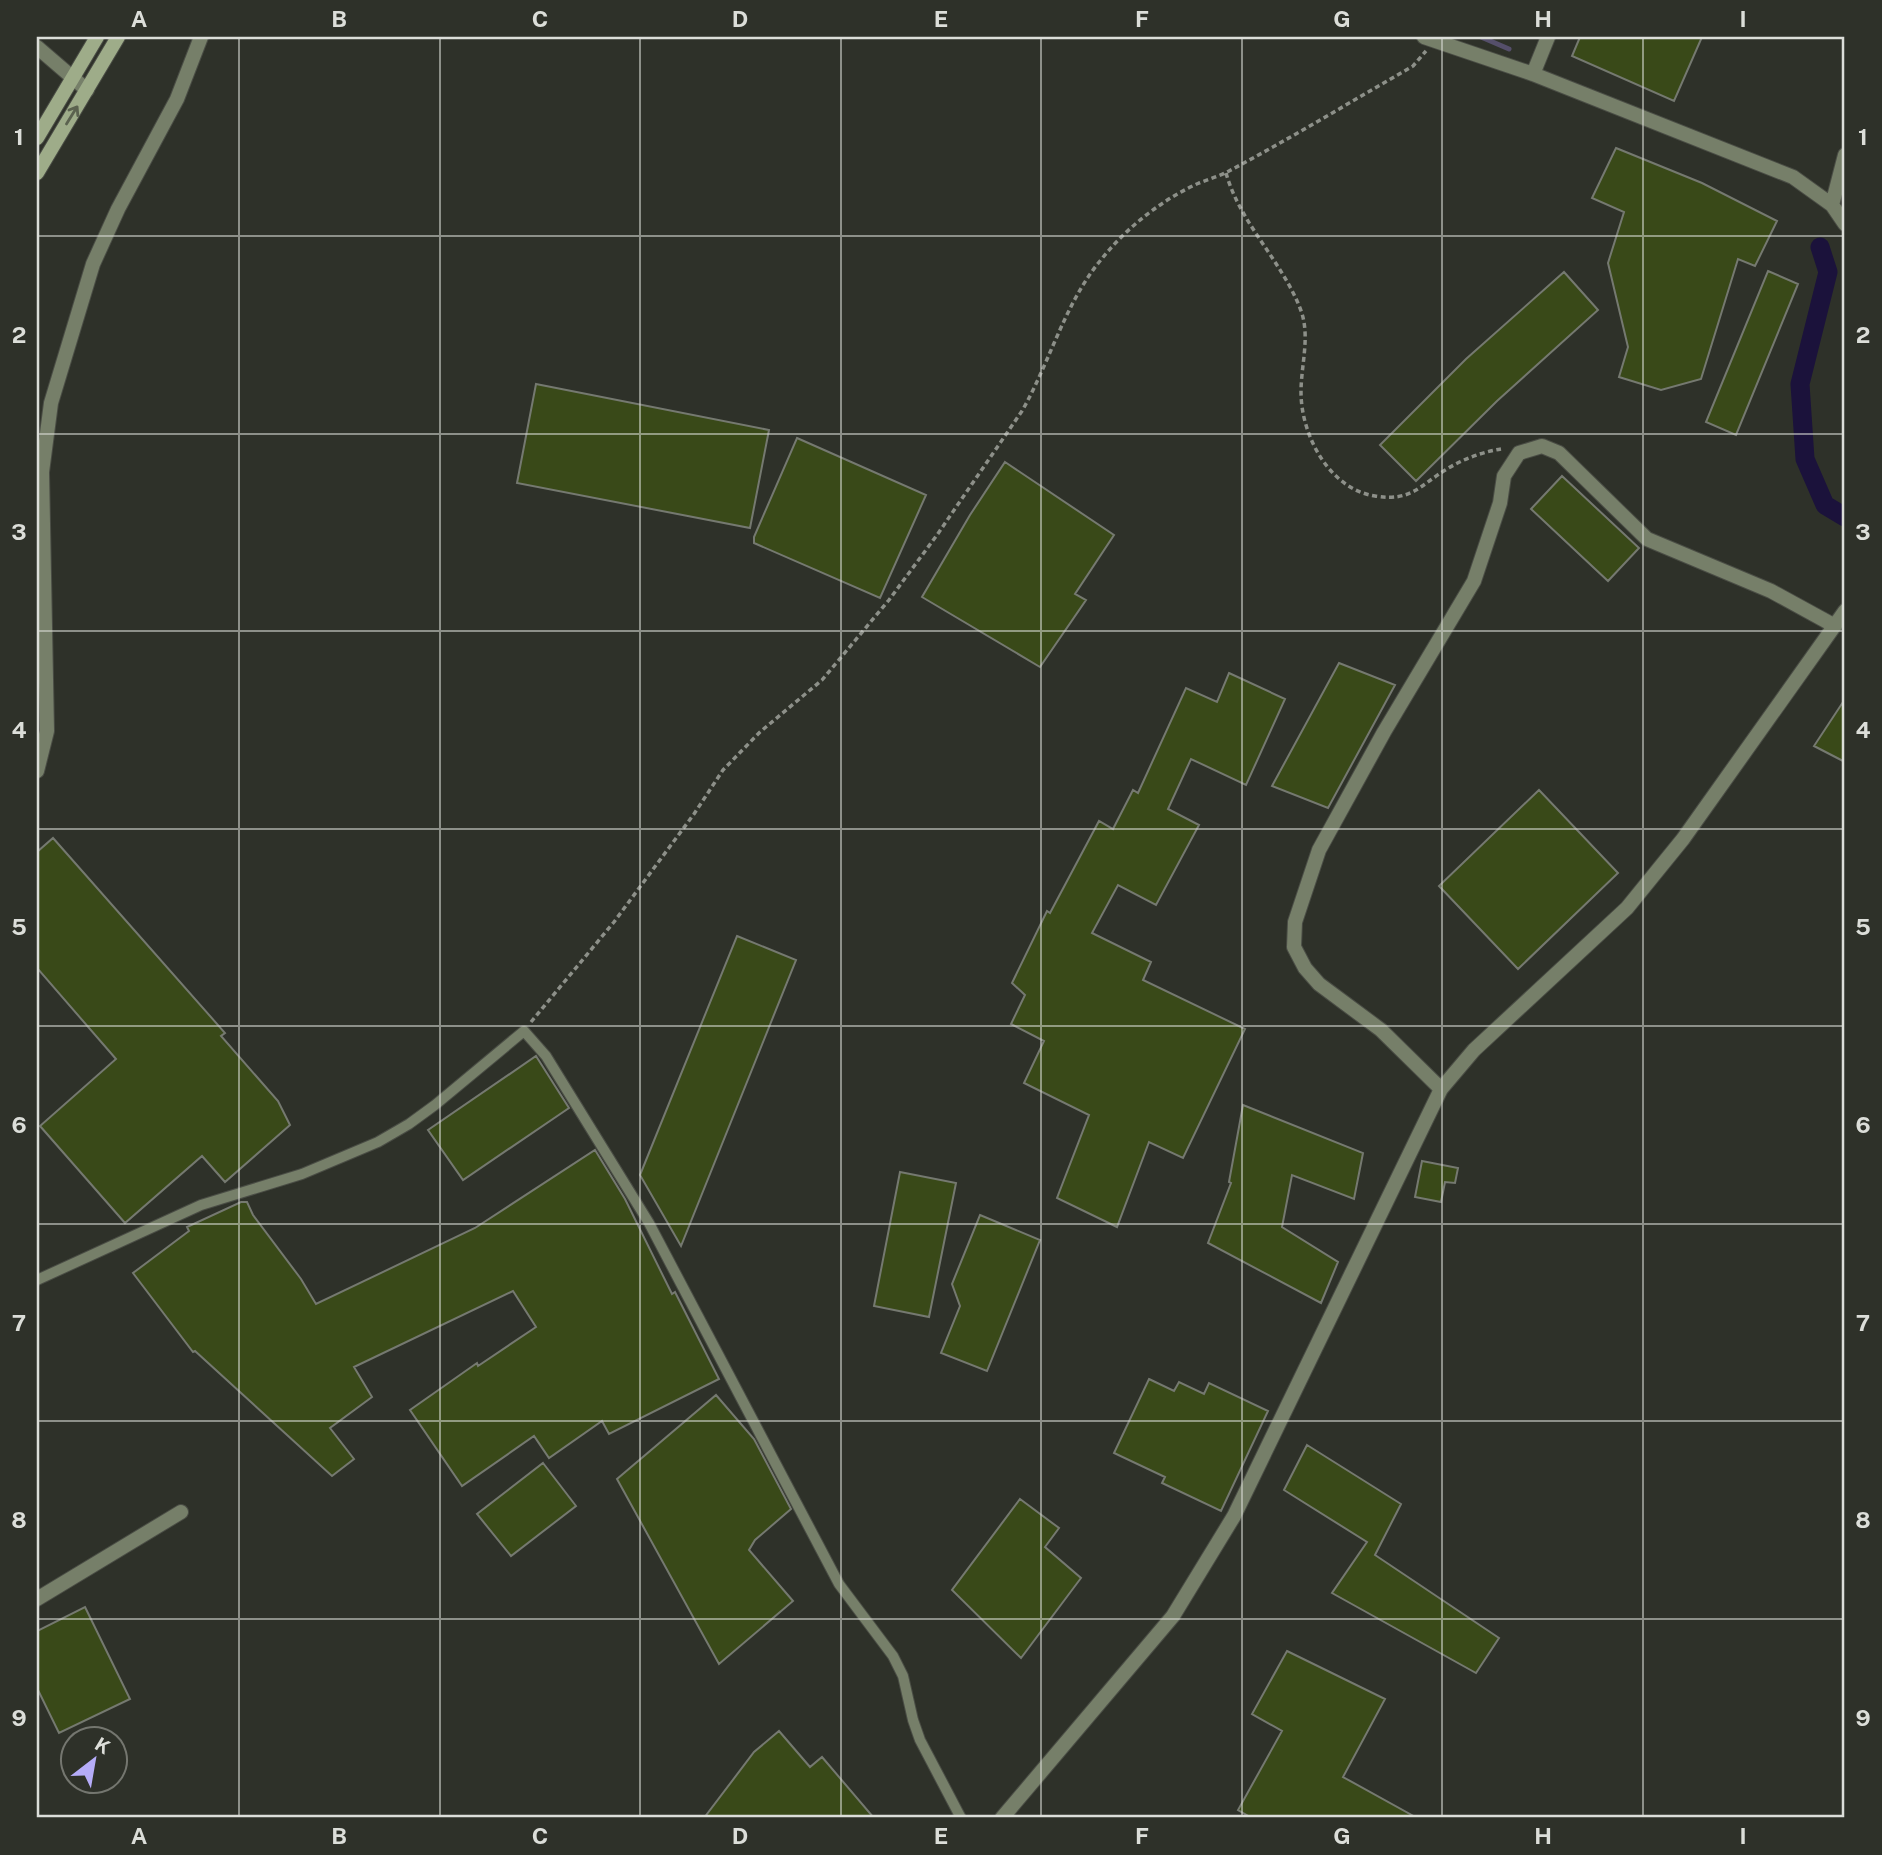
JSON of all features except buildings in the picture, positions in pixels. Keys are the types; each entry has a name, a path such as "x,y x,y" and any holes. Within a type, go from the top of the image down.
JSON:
{"street":[{"path":"37,138 97,37"},
{"path":"37,173 118,37"},
{"path":"37,771 47,731 42,472 51,403 93,264 118,209 177,99 201,37"},
{"path":"1533,74 1548,37"},
{"path":"1427,38 1533,74 1793,177 1832,205 1845,224"},
{"path":"37,47 87,90"},
{"path":"1832,205 1845,155"},
{"path":"1441,1089 1381,1030 1319,984 1305,968 1294,947 1294,922 1319,850 1384,732 1474,581 1500,503 1504,476 1520,453 1542,446 1559,453 1647,539 1771,591 1835,626"},
{"path":"1003,1818 1173,1616 1217,1546 1441,1089 1474,1050 1627,908 1657,873 1845,611"},
{"path":"37,1599 181,1512"}],"lane":[{"path":"37,1280 201,1205 302,1174 378,1142 435,1105 524,1031 546,1056 649,1223 839,1584 893,1656 903,1676 920,1740 961,1818"}],"path":[{"path":"524,1031 614,922 723,770 760,732 822,680 914,568 1022,411 1051,354 1065,317 1080,288 1100,260 1149,213 1199,183 1226,173 1413,66 1426,50 1427,38"},
{"path":"1226,173 1239,206 1301,311 1306,337 1301,392 1305,421 1317,450 1338,479 1362,493 1404,496 1418,491 1446,469 1476,455 1505,449 1520,453"}],"waterway":[{"path":"1481,37 1509,49"},
{"path":"1820,247 1828,272 1800,384 1805,459 1825,505 1845,517"}]}
